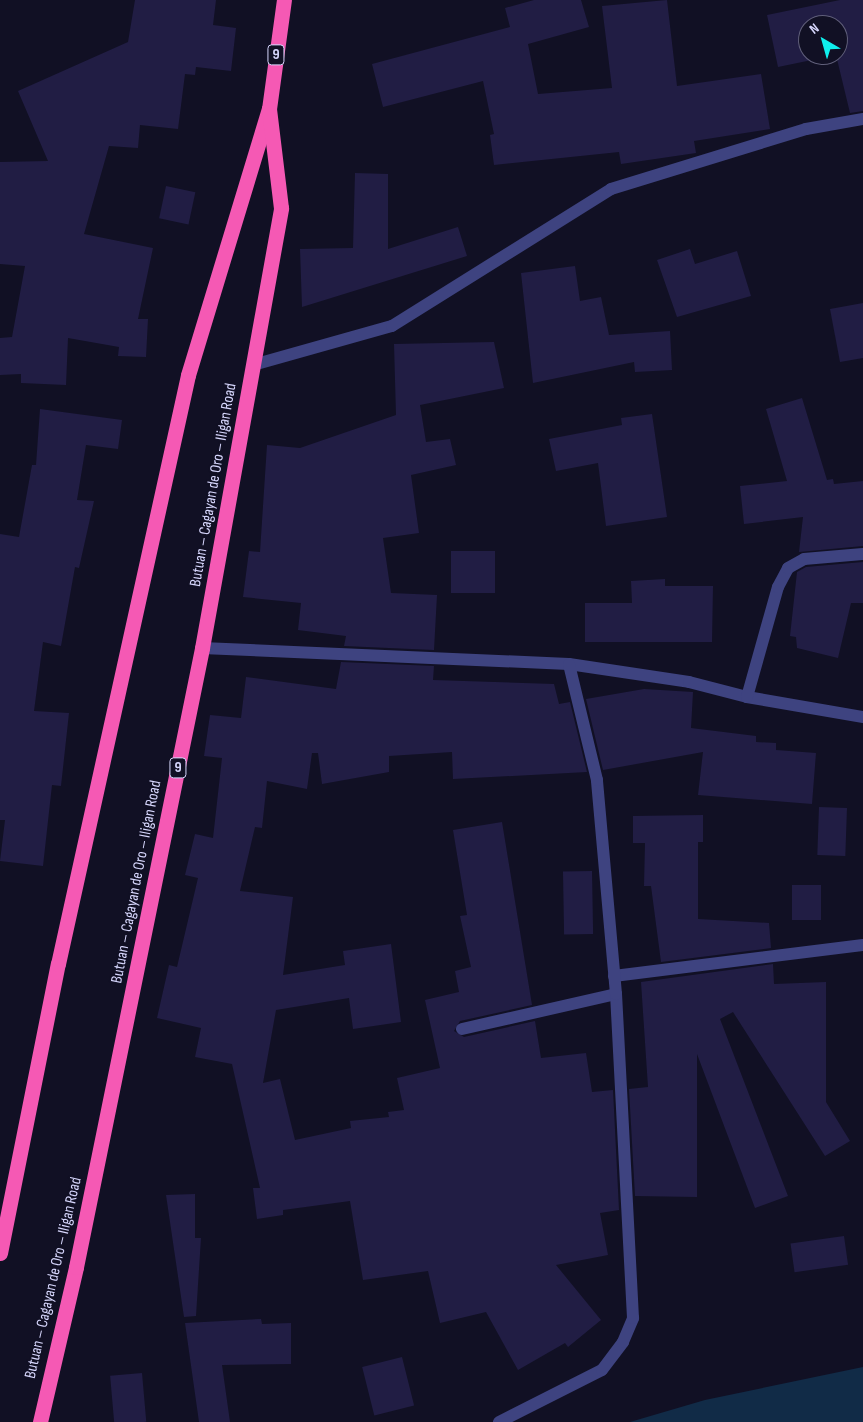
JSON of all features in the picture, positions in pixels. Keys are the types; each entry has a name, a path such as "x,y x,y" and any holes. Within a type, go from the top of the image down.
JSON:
{"highway":[{"name":"Butuan – Cagayan de Oro – Iligan Road","path":"0,1253 3,1215 188,375 269,109 284,0"},
{"name":"Butuan – Cagayan de Oro – Iligan Road","path":"40,1422 76,1267 202,648 281,208 269,109"}],"street":[{"path":"253,365 392,326 618,186 806,129 863,119"},
{"path":"746,697 778,587 788,568 804,559 863,554"},
{"path":"202,648 569,664 689,682 746,697 863,717"},
{"path":"499,1422 602,1370 624,1342 634,1318 616,994 597,780 569,664"},
{"path":"614,976 863,945"},
{"path":"462,1029 616,994"}],"water":[{"path":"863,1367 863,1422 630,1422 705,1400"}],"building":[{"path":"135,0 216,0 213,25 236,28 231,71 196,67 195,75 185,74 178,129 140,125 138,148 109,146 84,234 153,248 138,319 148,319 146,357 118,356 119,347 68,338 66,385 21,383 21,374 0,375 0,338 12,337 25,266 0,264 0,162 48,161 18,91 128,42"},
{"path":"534,0 581,0 589,27 528,44 538,94 612,88 602,6 667,0 677,86 761,74 770,129 694,141 696,153 621,164 619,152 494,165 490,135 494,134 483,81 383,107 372,64 510,27 505,8"},
{"path":"840,0 863,0 863,111 850,113 838,65 848,65 848,15 798,15 798,63 778,67 767,15"},
{"path":"355,173 388,174 388,249 458,227 467,256 302,307 300,249 353,248"},
{"path":"166,186 195,192 188,225 159,218"},
{"path":"690,249 695,264 737,251 751,296 677,317 657,260"},
{"path":"575,266 580,301 601,297 609,335 670,331 672,370 635,372 634,362 533,383 521,273"},
{"path":"863,303 863,358 840,362 830,309"},
{"path":"494,342 504,388 420,405 426,442 450,439 456,465 411,475 419,533 383,538 391,593 437,595 434,650 344,646 346,636 298,630 301,603 243,597 249,551 260,552 267,445 300,448 396,415 394,344"},
{"path":"802,398 827,480 833,479 834,484 863,481 863,546 799,552 803,517 744,524 740,486 787,481 766,409"},
{"path":"40,409 122,420 118,449 86,445 77,500 94,501 79,568 75,567 61,646 43,642 34,711 69,713 61,786 52,785 43,866 0,861 5,820 0,820 0,534 19,537 32,465 36,465"},
{"path":"652,414 667,517 606,526 598,463 556,471 549,439 622,425 621,418"},
{"path":"451,551 495,551 495,593 451,593"},
{"path":"863,562 863,603 851,603 838,658 797,648 796,637 790,636 797,572 806,567"},
{"path":"665,579 665,586 713,586 712,642 585,642 585,603 632,603 631,581"},
{"path":"341,662 434,666 433,680 554,684 559,704 570,702 587,772 453,779 452,752 389,756 389,772 322,784 318,753 312,753 307,789 267,781 262,828 255,827 240,891 293,897 283,975 345,965 343,951 391,944 401,1022 353,1029 349,998 276,1010 263,1083 280,1079 295,1140 351,1128 350,1121 389,1117 388,1112 404,1110 397,1078 440,1068 425,1000 459,992 455,971 471,967 460,916 467,915 453,830 502,822 532,1005 460,1021 454,1031 464,1037 535,1021 541,1058 586,1053 592,1092 613,1090 619,1210 600,1213 608,1255 556,1265 601,1320 568,1347 565,1343 518,1370 486,1312 440,1323 428,1271 363,1280 350,1201 283,1210 283,1215 257,1219 253,1188 260,1188 232,1064 195,1057 201,1028 157,1018 169,965 177,967 198,878 185,875 195,834 213,838 222,758 204,756 210,715 241,718 246,677 336,689"},
{"path":"644,689 693,692 691,728 756,736 756,742 776,743 776,750 816,753 812,804 698,795 703,752 603,770 586,699"},
{"path":"819,807 847,808 845,856 817,855"},
{"path":"703,815 703,842 698,842 698,919 769,923 771,948 661,962 651,886 644,886 645,843 633,843 633,816"},
{"path":"592,871 593,934 564,934 563,872"},
{"path":"792,885 821,885 821,920 792,920"},
{"path":"773,964 774,984 826,982 826,1102 850,1141 825,1156 733,1012 720,1019 788,1196 755,1208 697,1054 697,1197 635,1196 629,1089 648,1087 641,982"},
{"path":"195,1194 195,1238 201,1238 196,1316 184,1317 166,1195"},
{"path":"844,1236 848,1265 795,1272 791,1244"},
{"path":"261,1319 262,1324 291,1323 291,1364 222,1365 230,1422 199,1422 185,1323"},
{"path":"402,1357 414,1406 374,1415 362,1367"},
{"path":"142,1373 146,1422 114,1422 110,1376"}]}
